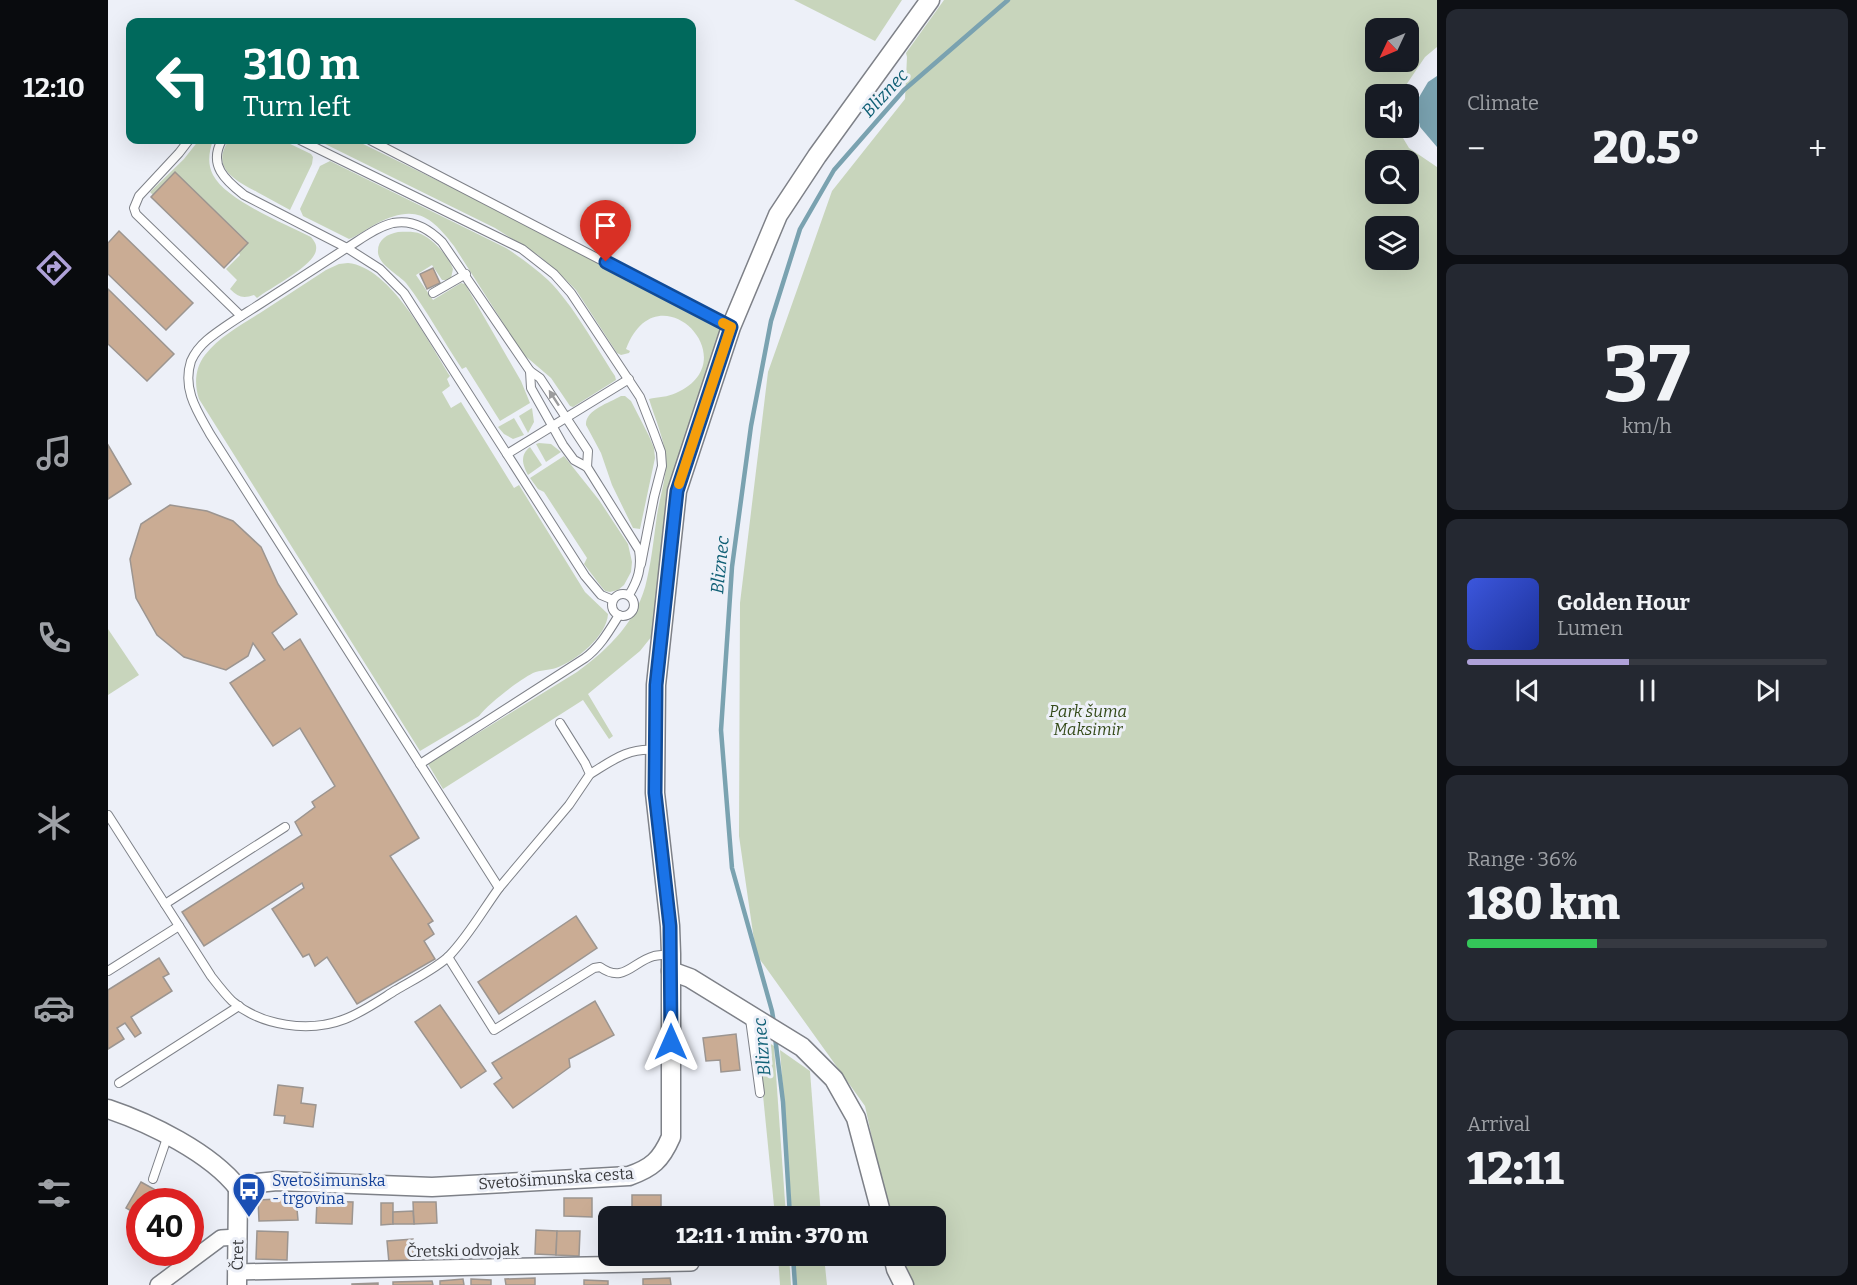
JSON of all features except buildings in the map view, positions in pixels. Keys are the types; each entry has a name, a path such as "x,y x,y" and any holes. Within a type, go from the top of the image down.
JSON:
{"street":[{"name":"Svetošimunska cesta","path":"238,1188 277,1181 432,1187 629,1176 655,1163 665,1151 671,1137 671,962 670,926 655,793 656,685 677,491 731,327 778,215 817,156 930,0"},
{"path":"671,962 690,978 802,1047 834,1079 856,1118 879,1206"},
{"path":"108,1109 168,1135 217,1166 238,1188"},
{"name":"Čret","path":"236,1278 238,1188"},
{"path":"158,1285 221,1238 238,1237"},
{"name":"Čretski odvojak","path":"236,1278 600,1266"},
{"path":"895,1266 904,1285"}],"lane":[{"path":"186,144 139,196 135,202 136,214 241,316"},
{"path":"220,144 216,156 222,175 244,195 347,248 380,269 404,293 585,576 601,595 613,600"},
{"path":"308,144 522,249 541,263 571,293 640,397 661,452 662,466 638,581 629,595"},
{"path":"378,144 731,327"},
{"path":"499,888 215,443 193,403 189,390 189,369 195,353 206,341 241,316 383,226 393,223 412,223 433,233 451,252 530,371 540,378 588,451 586,467"},
{"path":"433,293 466,274"},
{"path":"530,371 531,388 552,426 574,460 586,467 639,550 641,564"},
{"path":"507,454 629,378"},
{"path":"621,594 629,595 633,601 632,611 626,615 619,615 612,607 613,600 621,594"},
{"path":"420,764 585,658 606,636 619,615"},
{"path":"561,723 590,774"},
{"path":"108,815 111,828 165,904 217,984 229,998 239,1006 266,1019 292,1026 330,1024 367,1009 448,957 499,888 557,820 590,774 635,750 656,750"},
{"path":"165,904 285,827"},
{"path":"108,971 179,926"},
{"path":"448,957 494,1030 594,968 600,967 607,972 619,974 654,956 671,962"},
{"path":"119,1083 239,1006"},
{"path":"754,1018 760,1093"},
{"path":"153,1179 168,1135"}],"green space":[{"path":"794,0 902,0 875,41"},
{"name":"Park šuma Maksimir","path":"944,0 1437,0 1437,47 1419,66 1419,18 1365,18 1365,72 1415,72 1407,84 1365,84 1365,138 1403,138 1412,150 1365,150 1365,204 1419,204 1419,155 1437,167 1437,1285 912,1285 902,1266 946,1266 946,1206 887,1206 865,1106 756,954 739,836 740,603 768,372 832,191 905,99 906,53"},
{"path":"196,144 212,144 209,162 213,175 220,184 243,202 311,237 316,244 316,250 308,263 257,298 254,295 247,297 233,292 230,289 237,280 226,269 240,255 239,253 248,242 175,172 153,195 150,192"},
{"path":"227,144 290,144 313,157 312,164 290,210 233,178 224,166 222,158"},
{"path":"325,144 363,144 561,241 724,325 673,492 652,636 640,651 588,694 613,736 609,739 583,700 443,789 428,764 577,672 611,643 630,620 643,594 647,579 666,466 664,445 649,399 676,393 696,378 704,361 701,343 690,328 675,318 657,316 640,326 626,349 630,351 629,353 621,355 617,353 576,290 538,255 495,228"},
{"path":"330,161 506,248 528,263 548,280 566,301 616,380 573,407 570,406 551,378 523,354 454,246 428,219 419,215 399,215 374,225 349,239 303,216 300,209 320,166"},
{"path":"398,232 421,234 436,244 444,254 453,269 451,278 442,280 432,265 416,275 433,300 461,283 465,284 521,381 530,403 500,421 466,367 462,369 414,293 379,258 378,248 381,241 390,234"},
{"path":"348,263 364,268 379,278 407,309 450,376 447,379 450,386 442,392 451,408 461,402 514,488 519,485 585,592 608,614 602,631 581,654 564,665 536,672 527,677 497,699 479,716 420,751 199,399 196,388 197,371 202,360 224,337 326,270"},
{"path":"621,396 631,401 654,448 655,458 640,529 633,528 612,485 601,453 586,425 593,411"},
{"path":"532,408 534,422 528,433 519,416"},
{"path":"514,418 524,435 513,439 498,427"},
{"path":"536,444 551,444 561,452 546,462"},
{"path":"530,447 542,465 528,475 523,460"},
{"path":"564,456 599,500 628,544 632,562 631,572 624,585 618,590 605,591 600,585 584,564 587,558 544,492 538,489 530,478"},
{"path":"108,629 139,675 108,695"},
{"path":"757,1035 774,1046 785,1206 774,1206"},
{"path":"780,1050 810,1071 820,1206 791,1206"},
{"path":"779,1266 790,1266 791,1285 780,1285"},
{"path":"795,1266 825,1266 827,1285 796,1285"}],"water":[{"path":"1437,76 1437,147 1420,127 1419,122 1419,97 1428,82"}],"waterway":[{"name":"Bliznec","path":"774,1023 732,868 721,730 732,567 751,426 771,321 800,229 834,170 904,90 1008,0"},
{"name":"Bliznec","path":"775,1037 783,1102 789,1206"},
{"name":"Bliznec","path":"794,1266 795,1285"}],"slow traffic":[{"path":"679,484 731,327 723,323"}],"place":[{"name":"Svetošimunska - trgovina","path":"249,1218"}],"route":[{"path":"606,262 731,327 677,491 659,647 656,685 655,793 670,926 671,1042"}]}
